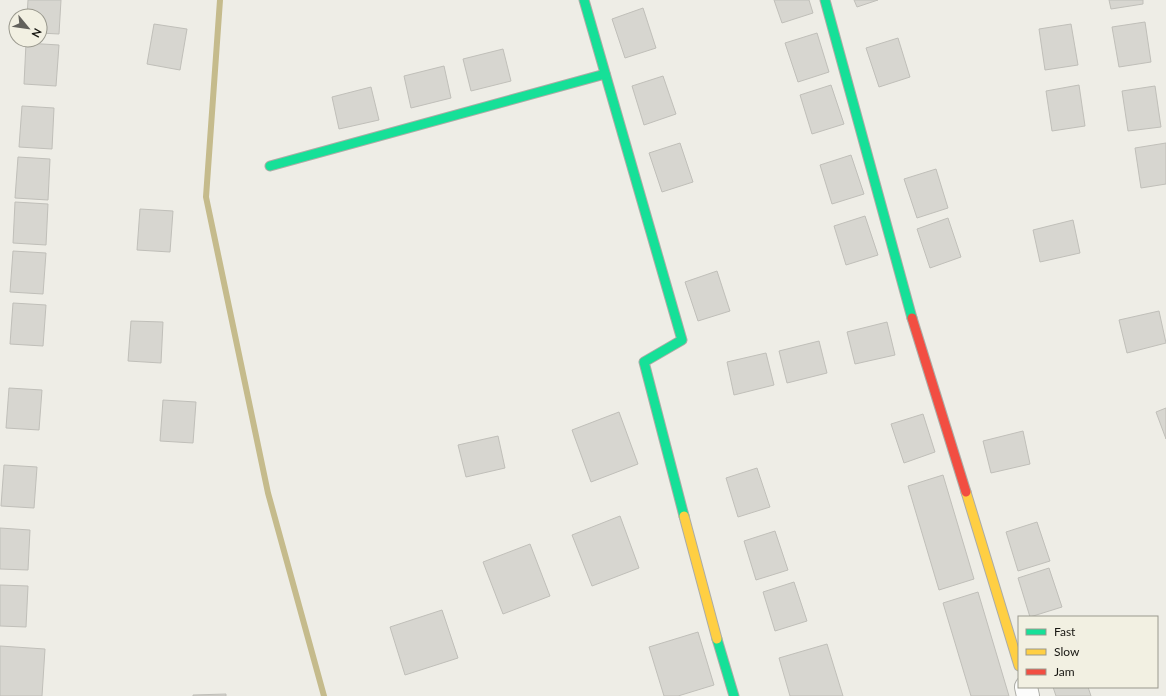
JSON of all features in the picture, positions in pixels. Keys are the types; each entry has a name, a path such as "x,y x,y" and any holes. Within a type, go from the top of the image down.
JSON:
{"street":[{"path":"584,0 682,340 644,362 707,603 734,696"},
{"path":"824,0 904,291 1018,663"},
{"path":"270,166 605,74"}],"building":[{"path":"28,0 61,0 59,34 48,33 48,8 28,8"},
{"path":"774,0 809,0 813,13 782,23"},
{"path":"854,0 878,0 857,7"},
{"path":"1109,0 1143,0 1143,4 1111,9"},
{"path":"643,8 656,48 625,58 612,19"},
{"path":"1145,22 1151,62 1119,67 1112,27"},
{"path":"154,24 187,29 180,70 147,64"},
{"path":"1071,24 1078,65 1045,70 1039,29"},
{"path":"817,33 829,72 798,82 785,43"},
{"path":"898,38 910,77 879,87 866,48"},
{"path":"48,44 59,45 56,86 24,84 26,48 48,48"},
{"path":"503,49 511,81 471,91 463,59"},
{"path":"444,66 451,98 411,108 404,76"},
{"path":"663,76 676,114 644,125 632,86"},
{"path":"831,85 844,124 812,134 800,95"},
{"path":"1079,85 1085,126 1052,131 1046,91"},
{"path":"1155,86 1161,127 1128,131 1122,91"},
{"path":"371,87 379,120 339,129 332,97"},
{"path":"22,106 54,108 52,149 19,147"},
{"path":"680,143 693,182 662,192 649,153"},
{"path":"1166,143 1166,184 1141,188 1135,148"},
{"path":"851,155 864,194 832,204 820,165"},
{"path":"18,157 50,159 48,200 15,198"},
{"path":"936,169 948,208 917,218 904,179"},
{"path":"15,202 48,204 46,245 13,243"},
{"path":"140,209 173,211 170,252 137,250"},
{"path":"865,216 878,255 846,265 834,226"},
{"path":"948,218 961,257 930,268 917,229"},
{"path":"1073,220 1080,253 1040,262 1033,230"},
{"path":"13,251 46,253 43,294 10,292"},
{"path":"717,271 730,311 698,321 685,282"},
{"path":"13,303 46,305 43,346 10,344"},
{"path":"1159,311 1166,343 1127,353 1119,320"},
{"path":"131,321 163,322 161,363 128,361"},
{"path":"887,322 895,355 855,364 847,332"},
{"path":"819,341 827,373 787,383 779,351"},
{"path":"766,353 774,385 734,395 727,362"},
{"path":"9,388 42,390 39,430 6,428"},
{"path":"163,400 196,402 193,443 160,441"},
{"path":"1166,408 1166,439 1156,412"},
{"path":"619,412 638,464 591,482 572,430"},
{"path":"923,414 935,452 904,463 891,424"},
{"path":"1023,431 1030,464 991,473 983,441"},
{"path":"498,436 505,468 466,477 458,445"},
{"path":"4,465 37,467 34,508 1,506"},
{"path":"757,468 770,507 738,517 726,478"},
{"path":"943,475 974,579 939,590 908,486"},
{"path":"620,516 639,568 592,586 572,535"},
{"path":"1037,522 1050,561 1018,571 1006,532"},
{"path":"0,528 30,530 28,570 0,569"},
{"path":"775,531 788,570 756,580 744,541"},
{"path":"530,544 550,596 503,614 483,562"},
{"path":"1049,568 1062,607 1030,616 1018,578"},
{"path":"794,582 807,621 775,631 763,592"},
{"path":"0,585 28,586 26,627 0,626"},
{"path":"978,592 1009,696 971,696 943,603"},
{"path":"442,610 458,658 405,675 390,627"},
{"path":"698,632 714,685 678,696 664,696 649,647"},
{"path":"827,644 843,696 790,696 779,658"},
{"path":"0,646 45,649 42,696 0,696"},
{"path":"1053,688 1088,688 1091,696 1056,696"},
{"path":"226,694 226,696 193,696 193,695"}],"waterway":[{"path":"220,0 206,197 268,493 324,696"}],"traffic: fast":[{"path":"584,0 682,340 644,362 684,516"},
{"path":"825,0 912,318"},
{"path":"270,166 605,74"},
{"path":"717,639 734,696"}],"traffic: slow":[{"path":"966,492 1018,663"},
{"path":"684,516 717,639"}],"traffic: jam":[{"path":"912,318 966,492"}]}
